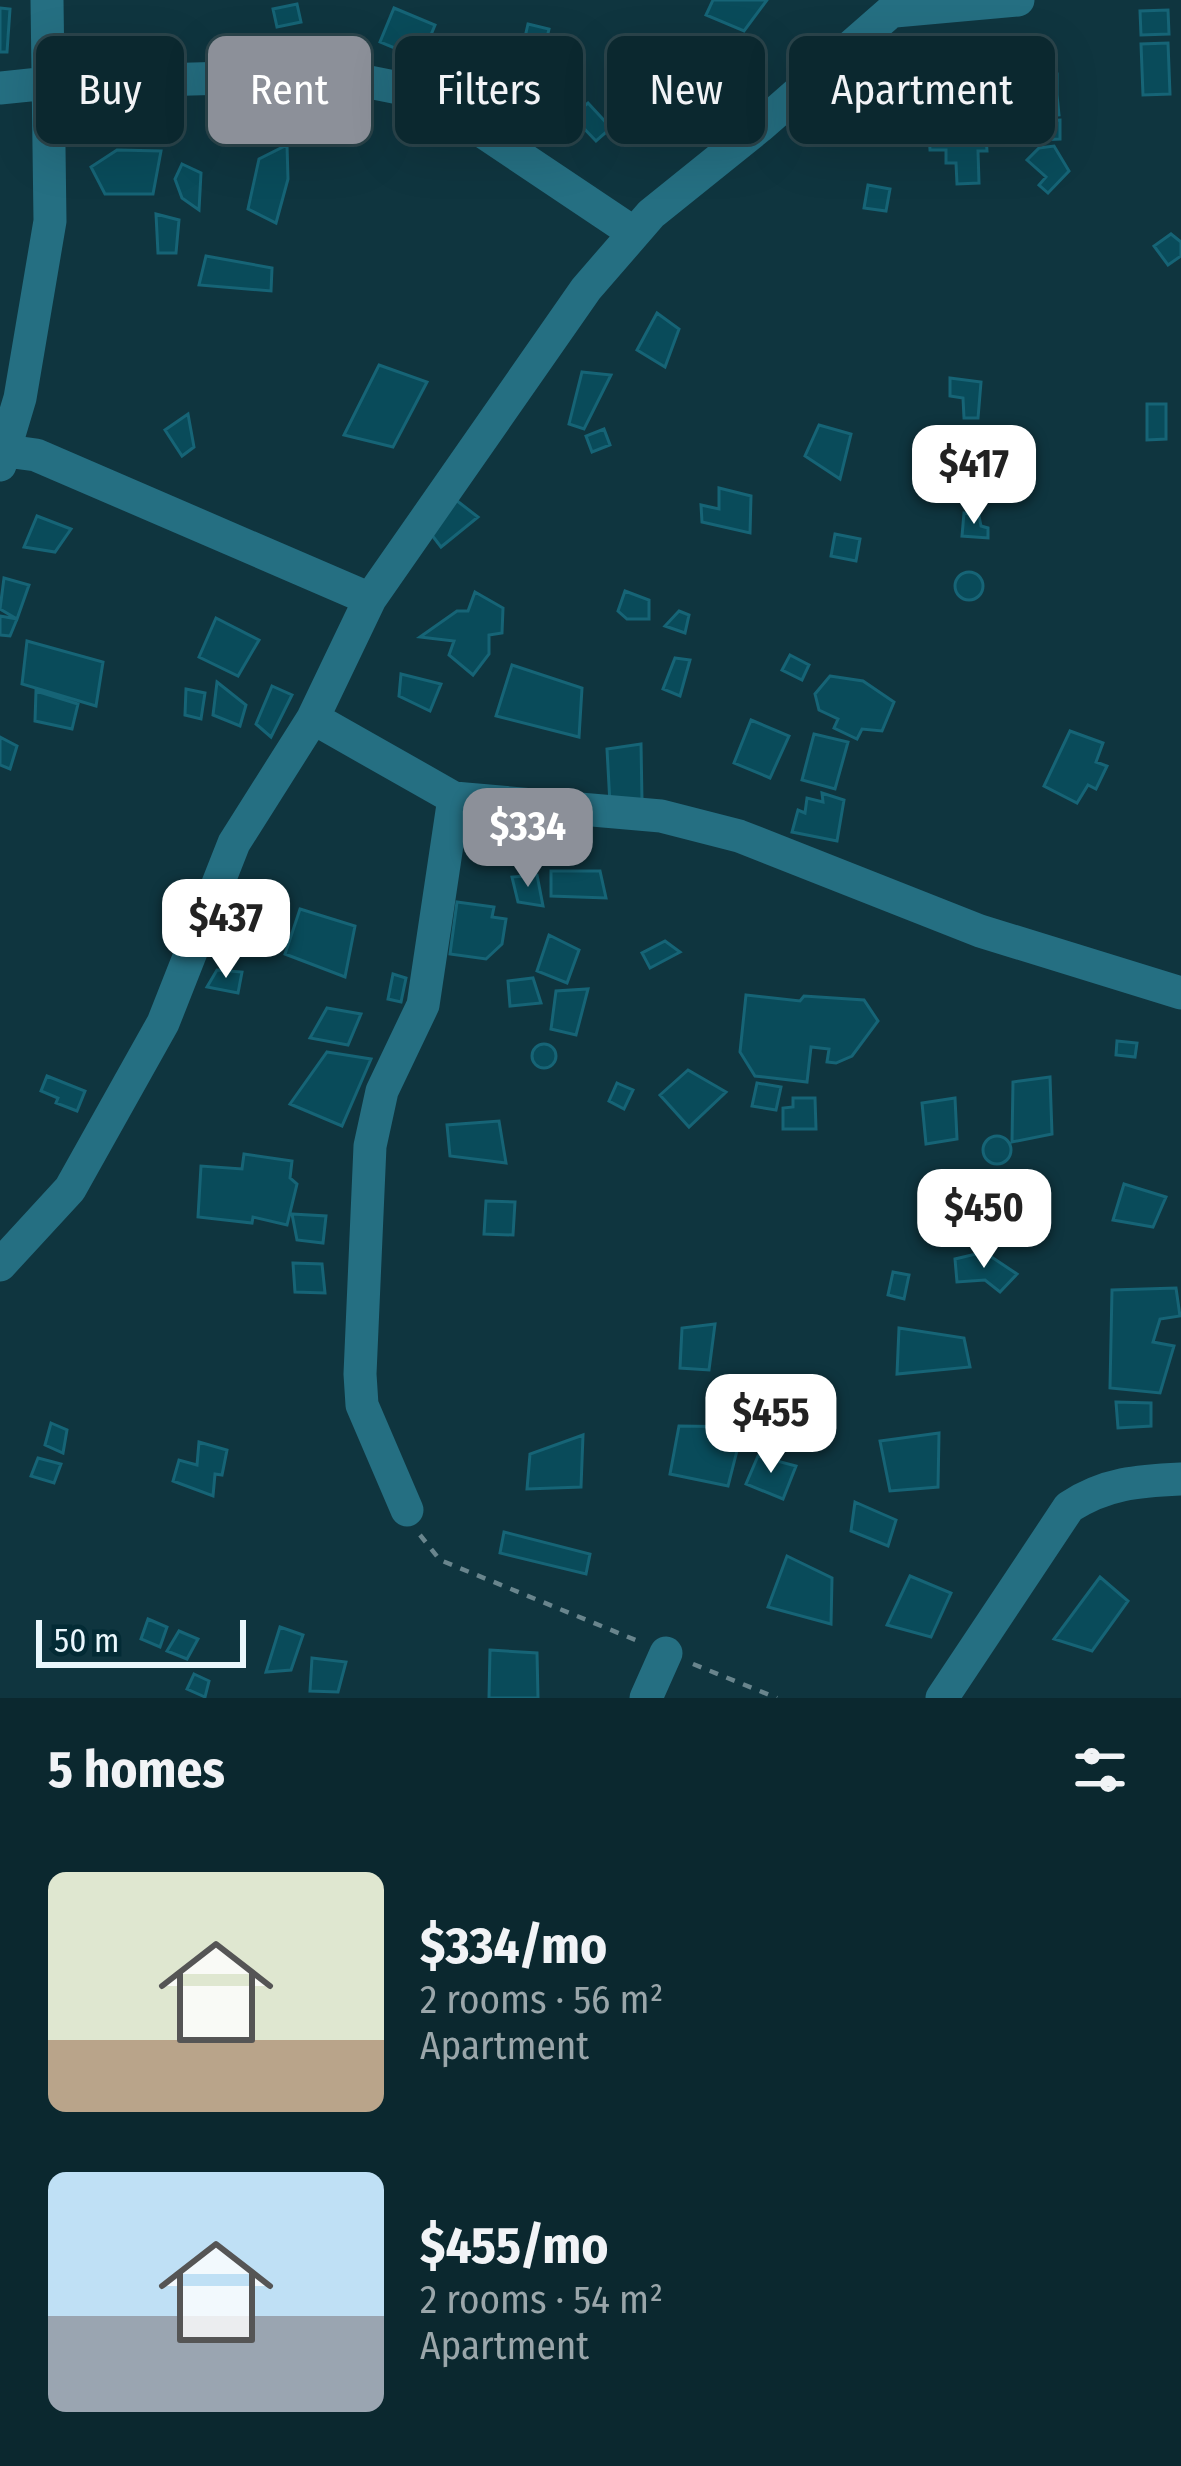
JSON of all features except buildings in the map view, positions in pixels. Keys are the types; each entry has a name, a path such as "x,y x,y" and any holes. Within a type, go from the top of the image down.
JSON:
{"street":[{"path":"47,0 48,36"},
{"path":"0,1265 70,1189 163,1023 234,843 313,718 370,599 586,290 651,214 900,5 1018,0"},
{"path":"184,79 354,79 410,90 452,111 634,233"},
{"path":"0,88 36,84"},
{"path":"49,144 50,221 20,398 2,455 36,455 370,599"},
{"path":"313,718 454,798 661,816 739,836 980,931 1181,993"},
{"path":"407,1510 362,1405 370,1146 382,1091 423,1005 454,798"},
{"path":"942,1698 1069,1507 1094,1491 1126,1481 1181,1479"},
{"path":"646,1698 666,1653"}],"path":[{"path":"407,1510 423,1541 440,1560 777,1698"}]}
